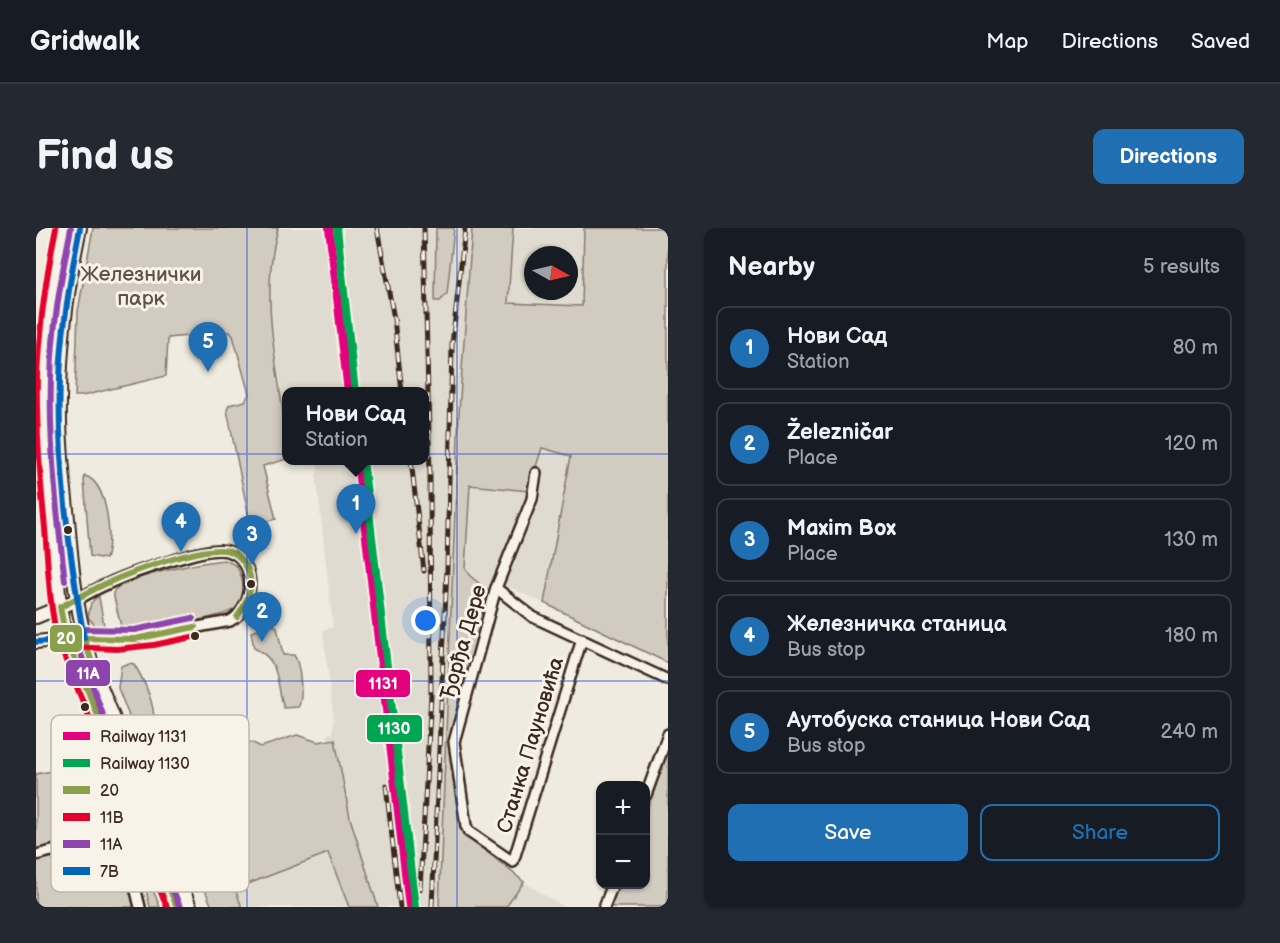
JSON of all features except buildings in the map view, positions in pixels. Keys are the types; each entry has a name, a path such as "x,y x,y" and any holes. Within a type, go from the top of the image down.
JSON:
{"main road":[{"path":"65,228 42,340 50,464 60,607 66,638 98,715"},
{"path":"80,228 72,262 67,305 60,401 65,493 77,600 84,638 112,715"},
{"path":"36,617 77,600"},
{"path":"36,642 84,638"},
{"path":"171,892 177,907"},
{"path":"184,892 190,907"}],"street":[{"name":"Ђорђа Дере","path":"513,862 469,832 466,826 454,742 496,588 532,499 536,473"},
{"path":"77,600 108,582 208,551 228,551 243,562 249,572 248,602 237,617 230,621 135,639 84,638"},
{"path":"496,588 533,617 668,680"},
{"name":"Станка Пауновића","path":"513,862 582,639"},
{"path":"650,782 668,734"},
{"path":"36,855 51,851"},
{"path":"604,907 611,889"},
{"path":"136,892 140,907"}],"shaded area":[{"path":"278,228 584,228 583,306 506,324 503,412 460,412 439,907 378,907 350,818 335,739 328,739 328,734 333,733 334,721 323,630 333,627 316,474 318,473 317,465 429,465 429,387 282,387 282,400 268,293"},
{"path":"541,447 571,456 544,603 503,584 490,592 469,576 465,569 470,485 528,491"},
{"path":"328,853 349,907 242,907 236,892 249,892 249,884"},
{"path":"524,882 564,907 506,907"}],"green space":[{"name":"Железнички парк","path":"93,228 278,228 270,280 270,307 282,405 282,460 263,466 276,519 253,525 250,523 227,410 229,405 245,401 249,394 230,332 168,338 166,376 75,396 78,311"},
{"path":"436,228 454,228 447,294 440,301 435,301"},
{"path":"472,228 513,228 508,303 582,306 584,228 668,228 668,663 544,603 571,456 542,448 528,491 470,485 465,569 490,592 450,743 462,831 524,882 506,907 439,907 459,412"},
{"path":"85,476 93,481 104,500 109,539 106,559 90,556"},
{"path":"224,560 236,565 241,575 243,593 236,608 216,616 166,626 126,630 121,626 113,593 118,587 163,571"},
{"path":"99,597 105,631 97,628 88,617 91,603"},
{"path":"274,625 277,627 283,655 294,655 296,659 301,690 298,707 284,708 273,666 263,653 254,648 251,632"},
{"path":"134,664 148,691 154,715 129,715 118,688 121,666"},
{"path":"297,735 318,742 335,739 350,818 378,907 349,907 328,853 249,884 249,742 261,747"},
{"path":"668,751 668,907 610,907 617,889 650,889 650,801"},
{"path":"51,771 51,845 36,849 36,774"},
{"path":"51,857 51,892 132,892 135,907 36,907 36,860"},
{"path":"146,892 154,892 160,907 150,907"},
{"path":"206,892 236,892 242,907 212,907"}],"railway":[{"path":"377,228 394,319 401,387"},
{"path":"424,228 428,387"},
{"path":"432,907 447,569 452,345 465,228"},
{"path":"420,889 431,694 429,435"},
{"path":"412,465 424,571"},
{"path":"386,785 400,907"}],"rail line":[{"name":"1131","path":"329,228 347,387"},
{"name":"1130","path":"337,228 354,387"},
{"name":"1131","path":"358,465 409,907"},
{"name":"1130","path":"364,465 415,907"}],"transit line":[{"name":"11B","path":"56,228 39,340 37,414 40,472 49,585 58,641 88,715"},
{"name":"11A","path":"65,581 52,455 51,379 58,303 71,228"},
{"name":"7B","path":"36,642 84,638 65,508 60,443 61,359 70,284 80,228"},
{"name":"20","path":"98,715 66,638 60,607 131,573 186,555 218,550 229,551 238,556 245,564 250,576 249,595 237,617"},
{"name":"11A","path":"103,715 75,638 77,632 83,629 134,630 193,618"},
{"name":"20","path":"97,678 84,638 135,639 195,627"},
{"name":"11B","path":"66,647 117,649 154,645 197,636"},
{"name":"11B","path":"161,892 167,907"},
{"name":"20","path":"171,892 177,907"},
{"name":"11A","path":"174,892 180,907"}],"place":[{"name":"Аутобуска станица Нови Сад","path":"208,372"},
{"name":"Нови Сад","path":"356,534"},
{"name":"Железничка станица","path":"181,552"},
{"name":"Maxim Box","path":"252,565"},
{"name":"Železničar","path":"262,642"}]}
